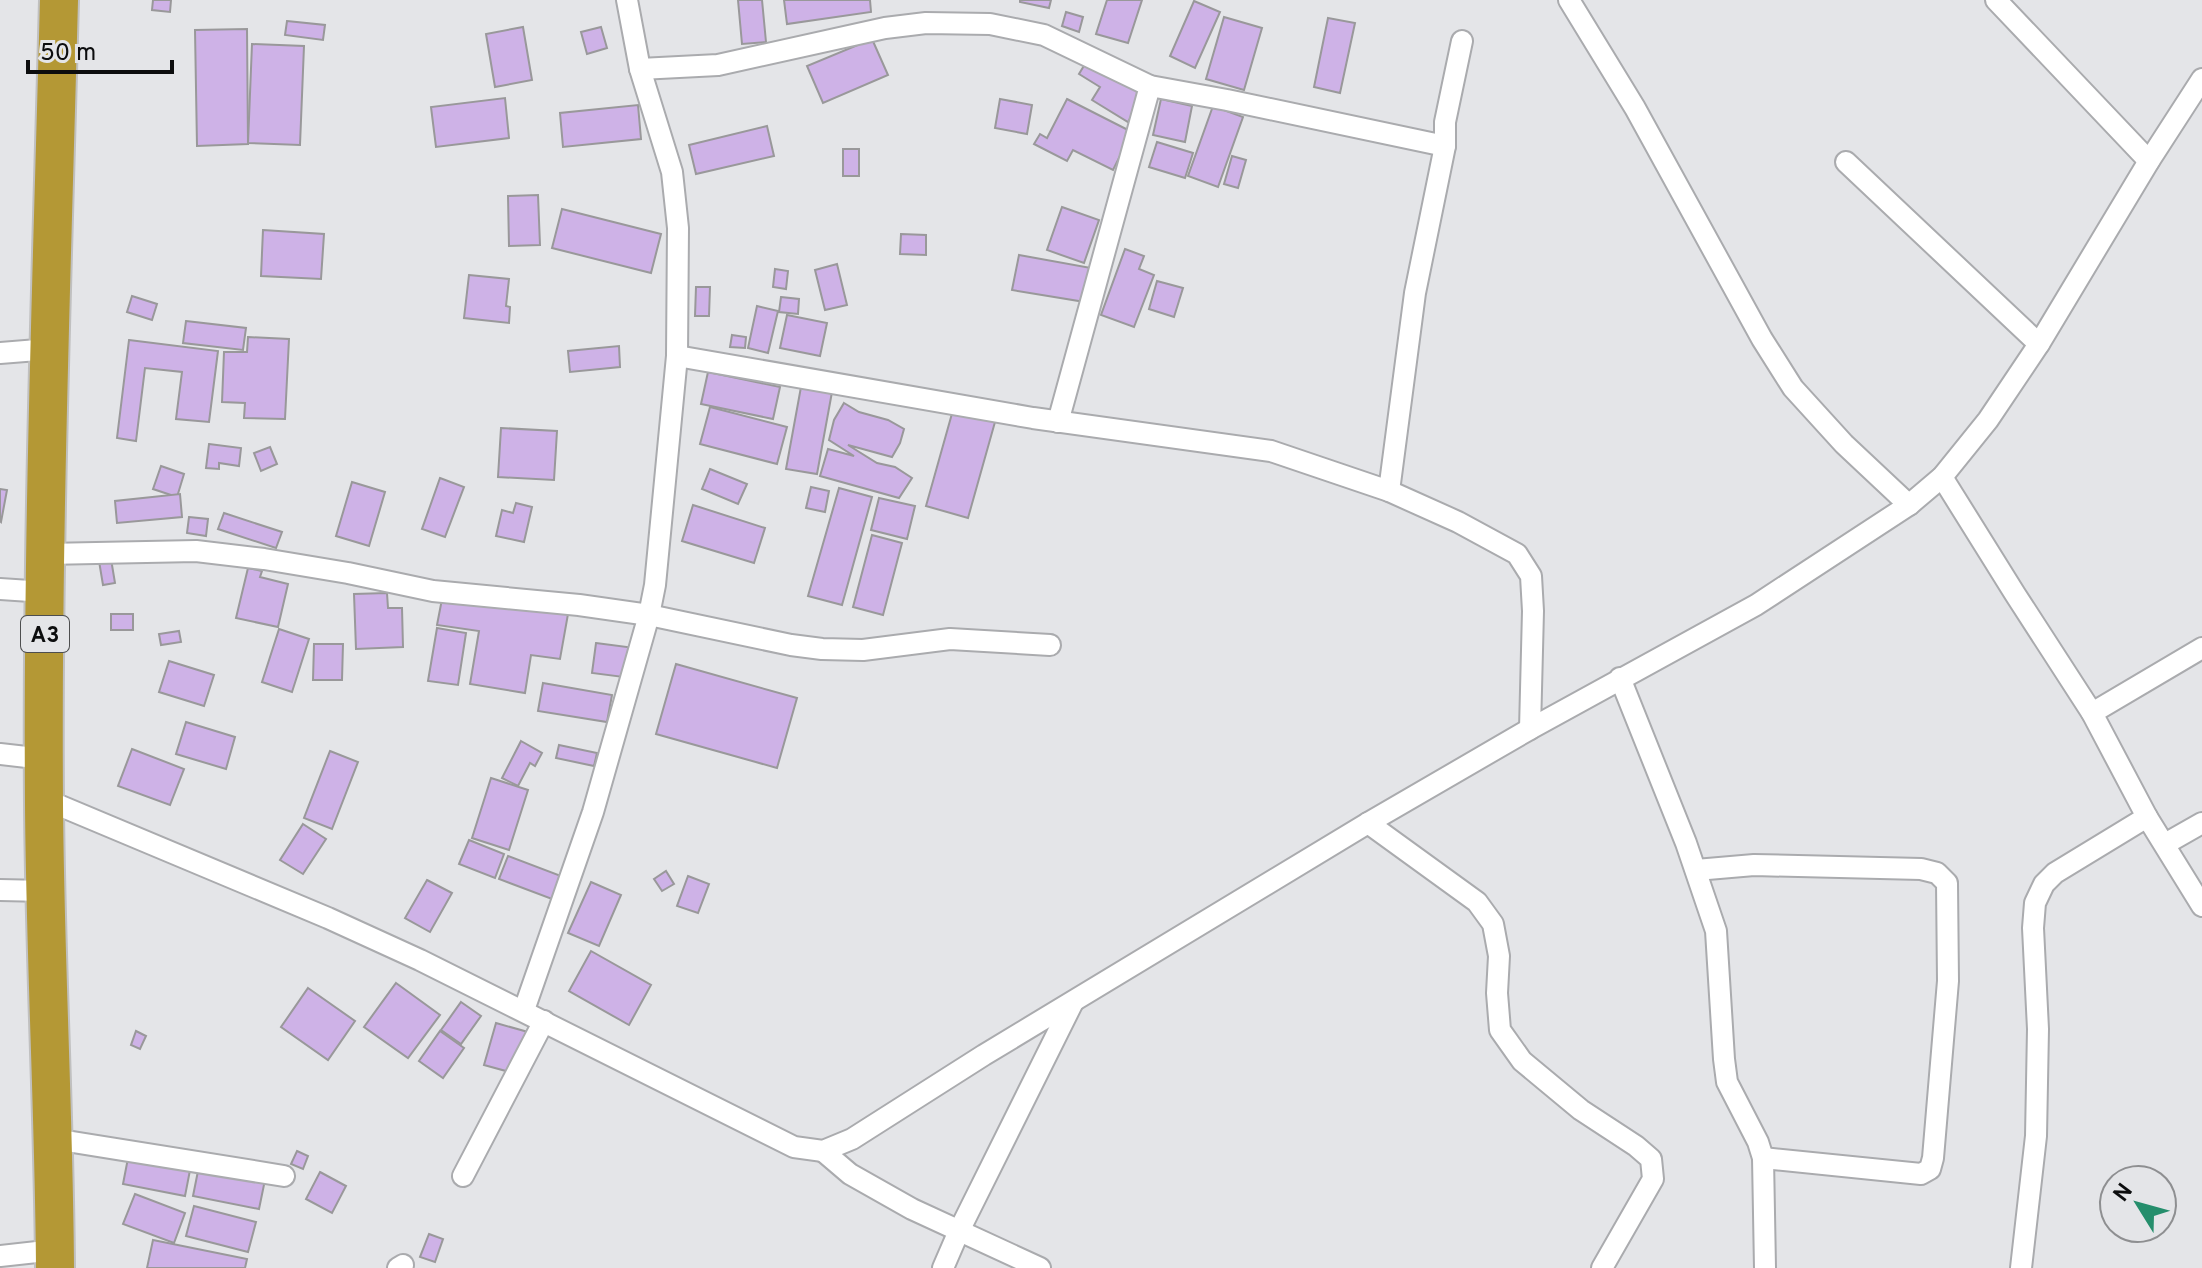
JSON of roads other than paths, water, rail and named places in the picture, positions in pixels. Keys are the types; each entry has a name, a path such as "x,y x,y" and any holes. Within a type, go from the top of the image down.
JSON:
{"highway":[{"name":"A3","path":"55,1259 44,759 59,0"}],"street":[{"path":"524,1010 593,812 655,585 677,356 678,228 668,155 640,69 627,0"},
{"path":"1569,0 1635,108 1762,339 1793,388 1844,444 1909,505"},
{"path":"1996,0 2149,161"},
{"path":"640,69 718,65 885,28 926,23 990,24 1044,35 1150,86 1445,146"},
{"path":"1389,491 1415,293 1445,146 1445,122 1462,41"},
{"path":"44,799 328,918 524,1010 794,1147 823,1151 852,1139 984,1055 1368,823 1620,678 1756,605 1909,505 1942,477 1988,420 2039,344 2202,79"},
{"path":"1058,422 1150,86"},
{"path":"1846,162 2039,344"},
{"path":"0,353 50,349"},
{"path":"677,356 1058,422 1271,451 1389,491 1458,522 1517,554 1531,576 1530,729"},
{"path":"1942,477 2092,713 2147,817 2202,906"},
{"path":"46,554 196,551 348,573 433,591 649,615 822,649 863,650 950,639 1050,645"},
{"path":"0,589 45,592"},
{"path":"2092,713 2202,648"},
{"path":"1620,678 1696,870 1716,931 1727,1082 1763,1158 1765,1268"},
{"path":"0,754 44,759"},
{"path":"2021,1268 2036,1136 2038,1029 2033,928 2035,903 2044,884 2055,873 2147,817"},
{"path":"1368,823 1477,902 1493,924 1499,956 1497,993 1500,1030 1522,1061 1581,1110 1651,1159 1653,1179 1602,1268"},
{"path":"2165,844 2202,823"},
{"path":"1696,870 1754,865 1921,869 1937,873 1947,883 1948,981 1930,1169 1921,1174 1763,1158"},
{"path":"0,890 45,891"},
{"path":"943,1268 1073,1002"},
{"path":"463,1176 544,1021"},
{"path":"54,1139 284,1176"},
{"path":"823,1151 850,1174 912,1209 1040,1268"},
{"path":"0,1256 55,1259"}]}
